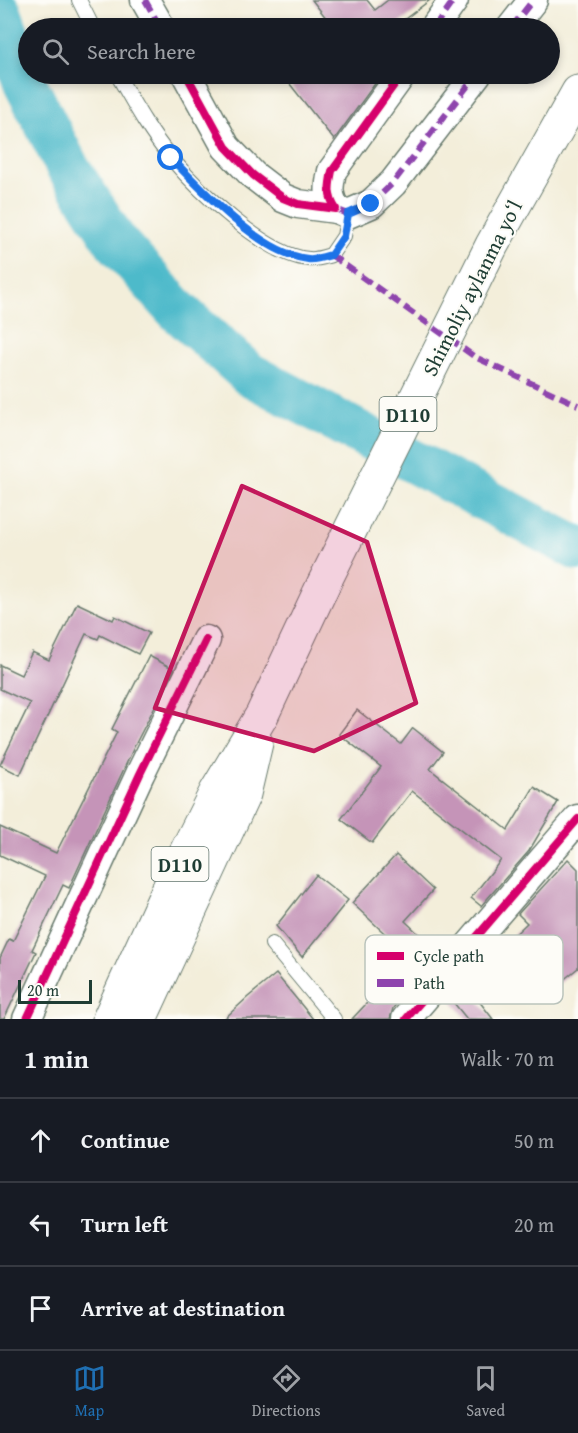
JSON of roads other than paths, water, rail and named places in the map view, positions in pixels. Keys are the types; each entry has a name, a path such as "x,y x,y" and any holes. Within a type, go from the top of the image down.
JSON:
{"main road":[{"name":"Shimoliy aylanma yoʻl","path":"109,1019 179,866 216,792 262,715 324,583 492,245 578,92"},
{"name":"Shimoliy aylanma yoʻl","path":"140,1019 244,794 262,715"}],"street":[{"path":"145,0 155,18"},
{"path":"441,18 454,0"},
{"path":"519,18 533,0"},
{"path":"191,84 226,147 253,175 283,198 298,204 342,211 371,204 393,183 469,84"},
{"path":"342,211 330,200 328,189 333,171 395,84"},
{"path":"27,1019 140,774 206,640"},
{"path":"478,935 578,819"},
{"path":"406,1019 419,1004"}],"lane":[{"path":"79,0 88,18"},
{"path":"123,84 171,158 213,201 259,238 287,255 310,260 331,255 344,236 342,211"},
{"path":"272,944 334,1019"}],"waterway":[{"path":"0,13 18,63"},
{"path":"26,84 67,166 116,242 178,311 249,374 578,549"}]}
